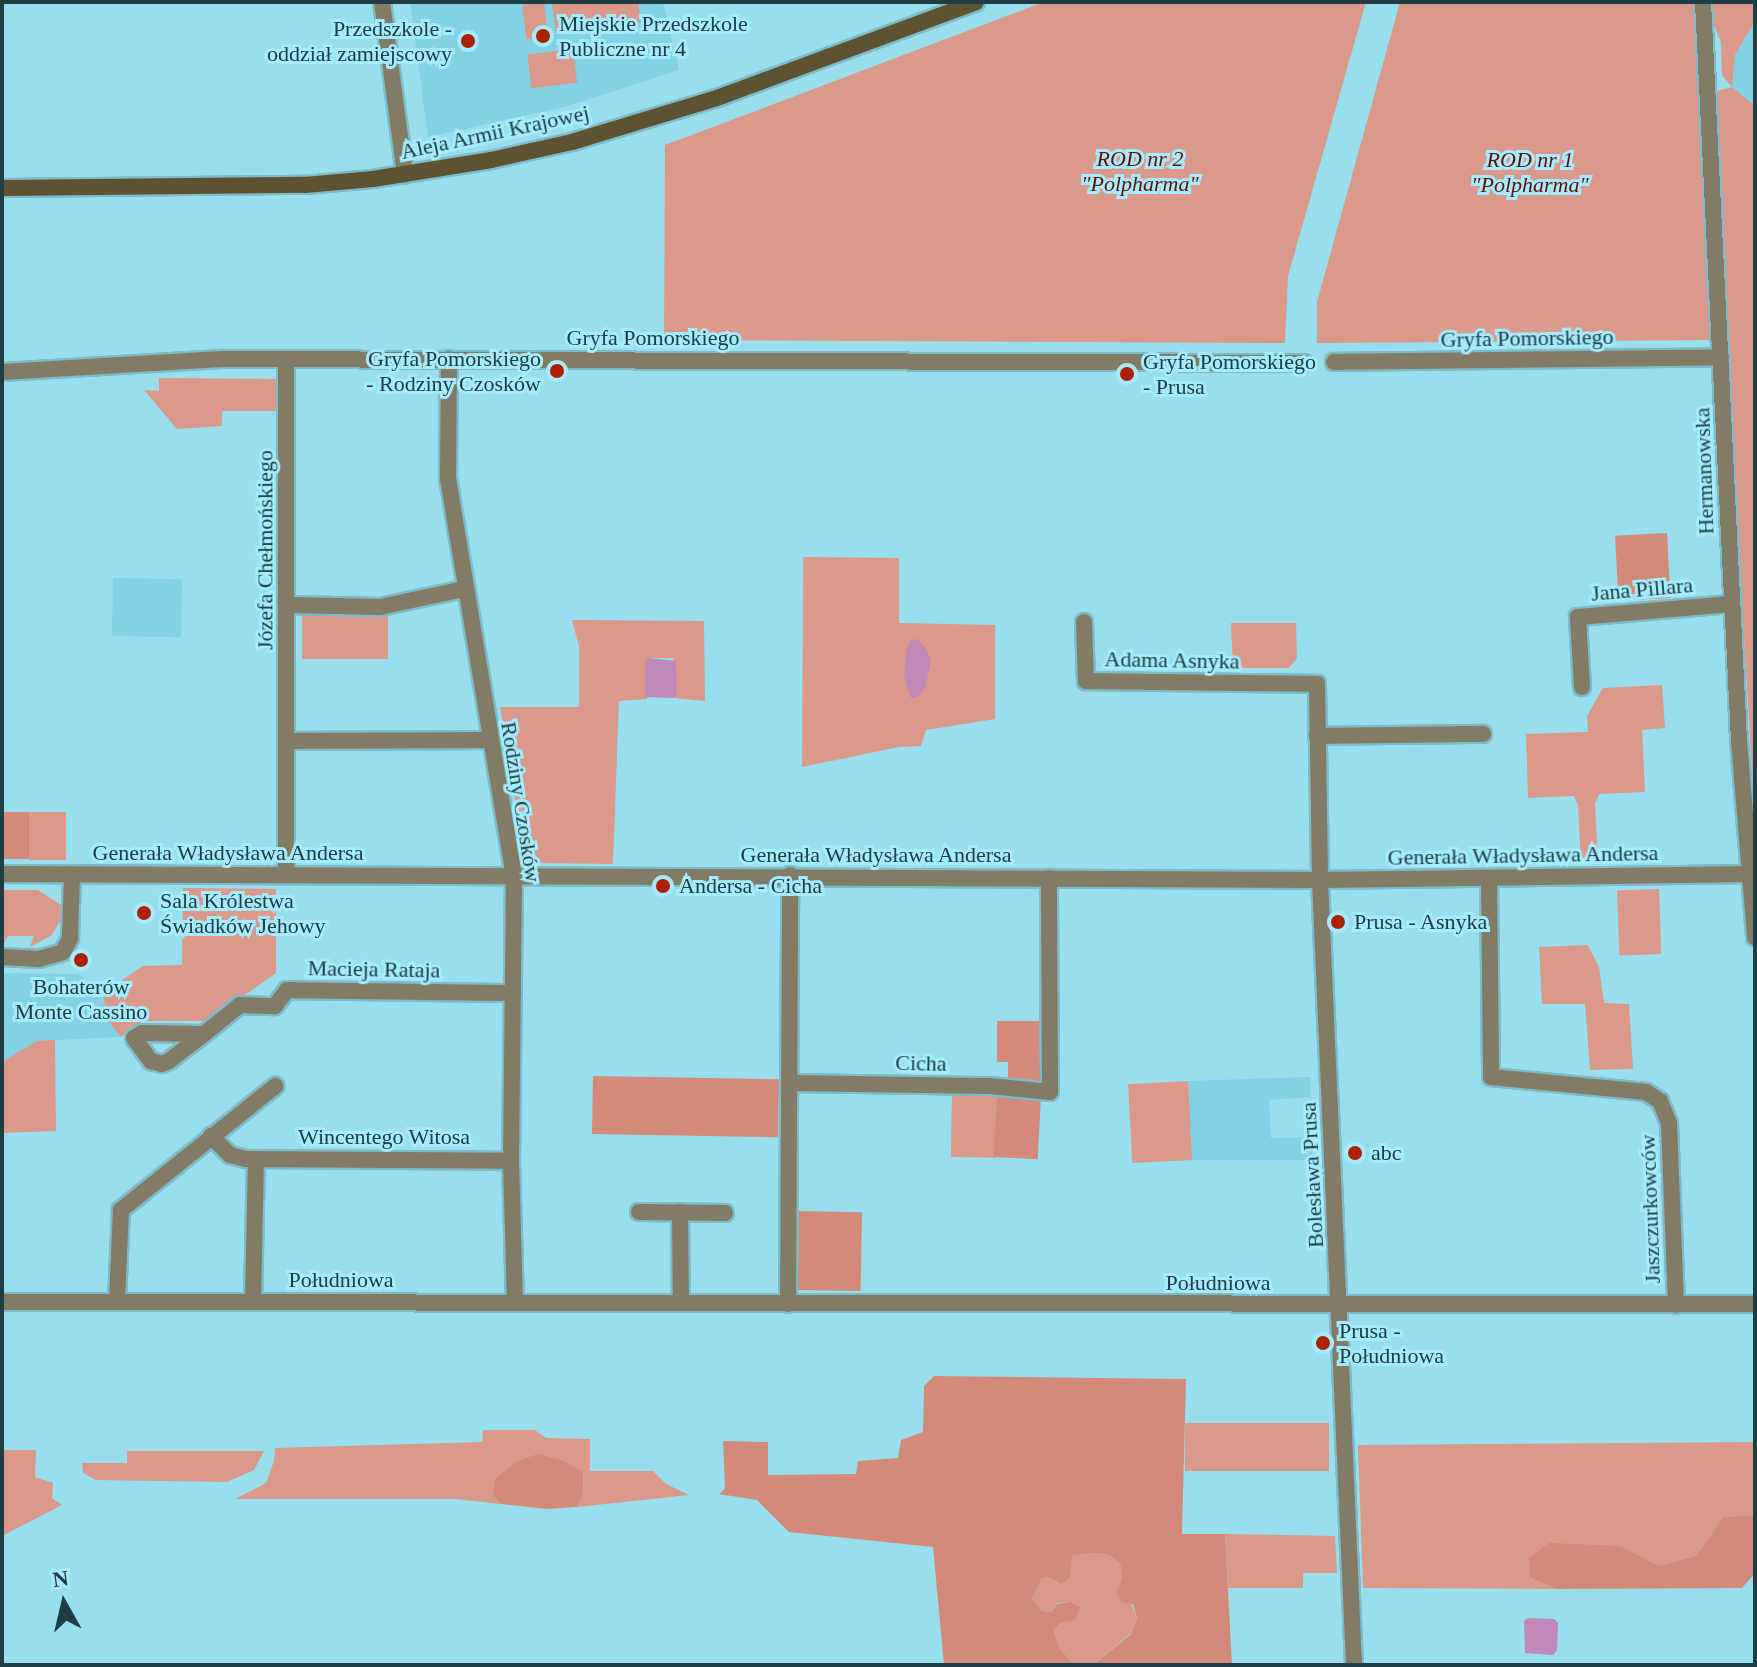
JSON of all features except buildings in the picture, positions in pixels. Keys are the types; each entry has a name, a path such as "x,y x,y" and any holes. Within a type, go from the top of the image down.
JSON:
{"main road":[{"name":"Aleja Armii Krajowej","path":"2,188 305,185 405,174 572,142 688,107 976,2"}],"street":[{"path":"382,2 405,174"},
{"name":"Hermanowska","path":"1703,2 1731,604 1755,937"},
{"name":"Gryfa Pomorskiego","path":"1334,362 1721,357"},
{"name":"Gryfa Pomorskiego","path":"2,372 178,360 286,359 1304,363"},
{"name":"Józefa Chełmońskiego","path":"286,359 286,874"},
{"name":"Rodziny Czosków","path":"449,359 448,478 514,877 511,1161 515,1302"},
{"path":"288,605 380,607 464,589"},
{"name":"Jana Pillara","path":"1582,687 1578,617 1731,604"},
{"name":"Adama Asnyka","path":"1084,622 1086,681 1317,684"},
{"name":"Bolesława Prusa","path":"1317,684 1320,880 1354,1665"},
{"path":"1317,736 1483,734"},
{"path":"286,741 489,740"},
{"name":"Generała Władysława Andersa","path":"2,874 790,875 1320,880 1749,874"},
{"path":"2,957 39,959 63,952 70,938 72,874"},
{"path":"788,1304 790,875"},
{"name":"Cicha","path":"791,1083 990,1086 1050,1092 1049,878"},
{"name":"Jaszczurkowców","path":"1489,878 1491,1077 1646,1092 1660,1101 1669,1123 1676,1305"},
{"name":"Macieja Rataja","path":"204,1034 240,1005 275,1006 287,990 513,993"},
{"path":"117,1301 121,1210 275,1086"},
{"name":"Wincentego Witosa","path":"211,1136 230,1155 256,1159 511,1161"},
{"path":"253,1301 256,1159"},
{"path":"639,1212 725,1213"},
{"path":"680,1212 681,1302"},
{"name":"Południowa","path":"2,1302 1755,1304"}],"shaded area":[{"name":"Miejskie Przedszkole Publiczne nr 4","path":"410,2 663,2 679,70 565,107 428,137"},
{"path":"1755,21 1755,106 1732,88 1735,55"},
{"path":"1667,533 1670,598 1618,601 1615,536"},
{"path":"113,578 182,579 181,637 112,636"},
{"path":"917,639 926,648 931,661 925,688 916,698 910,697 904,675 907,648 911,640"},
{"path":"649,658 676,661 677,695 674,698 645,697 645,661"},
{"path":"2,812 29,812 29,859 2,859"},
{"path":"2,973 78,974 104,995 105,1017 121,1037 37,1041 2,1062"},
{"path":"997,1021 1041,1021 1041,1085 1008,1085 1008,1062 997,1062"},
{"path":"593,1076 779,1079 778,1137 592,1134"},
{"path":"1310,1077 1310,1097 1269,1100 1271,1138 1311,1137 1313,1160 1192,1160 1188,1081"},
{"path":"997,1095 1041,1097 1038,1159 994,1157"},
{"path":"797,1211 862,1212 861,1291 796,1290"},
{"path":"934,1376 1186,1379 1182,1534 1225,1534 1232,1665 1093,1665 1131,1634 1137,1618 1133,1604 1121,1602 1117,1592 1122,1579 1120,1564 1111,1556 1099,1553 1072,1555 1070,1578 1061,1584 1049,1577 1042,1578 1032,1599 1042,1611 1051,1612 1057,1604 1070,1602 1080,1607 1075,1620 1060,1623 1053,1630 1059,1648 1074,1665 944,1665 933,1547 789,1532 757,1500 719,1494 725,1489 723,1441 768,1442 768,1475 856,1474 858,1461 898,1458 901,1440 923,1432 924,1386"},
{"path":"538,1454 561,1460 583,1472 583,1494 577,1507 547,1509 501,1504 493,1495 495,1479 518,1461"},
{"path":"1752,1515 1755,1519 1755,1573 1742,1588 1557,1589 1530,1578 1529,1558 1549,1543 1621,1546 1658,1566 1696,1556 1723,1517"},
{"path":"1528,1618 1554,1619 1558,1623 1557,1650 1553,1655 1525,1653 1524,1621"}],"green space":[{"path":"544,2 548,37 526,39 522,5"},
{"path":"552,2 638,2 641,22 556,33"},
{"name":"ROD nr 2 \"Polpharma\"","path":"1044,2 1366,2 1288,276 1285,343 664,340 665,145"},
{"name":"ROD nr 1 \"Polpharma\"","path":"1400,2 1694,2 1714,340 1317,343 1317,302"},
{"path":"1709,2 1755,2 1755,21 1735,55 1732,87 1722,75 1721,42 1712,21"},
{"path":"573,49 577,83 531,88 527,55"},
{"path":"1732,87 1755,106 1755,819 1711,93"},
{"path":"159,378 280,379 280,411 222,411 222,426 177,429 144,390 159,391"},
{"path":"803,557 899,558 899,623 995,625 995,719 926,730 921,746 899,747 802,767"},
{"path":"302,608 388,608 388,659 302,659"},
{"path":"572,620 704,621 705,701 674,698 677,695 673,658 649,658 645,662 647,699 619,701 613,864 534,863 524,854 500,707 579,707 579,646"},
{"path":"1231,623 1296,623 1297,658 1289,668 1233,668"},
{"path":"1662,685 1665,728 1642,730 1645,792 1599,794 1595,804 1598,864 1581,864 1578,805 1574,796 1528,798 1526,734 1588,732 1587,716 1603,688"},
{"path":"29,812 66,812 66,860 29,860"},
{"path":"183,888 276,889 276,973 208,1021 143,1021 121,1037 105,1017 104,992 143,966 182,965"},
{"path":"1659,889 1661,954 1619,955 1617,890"},
{"path":"2,890 38,890 61,905 60,921 52,935 30,947 34,936 8,936 2,947 5,937 2,936"},
{"path":"1588,945 1599,967 1604,1003 1629,1004 1633,1069 1590,1070 1585,1004 1542,1004 1539,947"},
{"path":"55,1040 56,1131 2,1133 2,1062 37,1041"},
{"path":"1188,1081 1192,1160 1132,1163 1128,1084"},
{"path":"952,1094 997,1095 996,1158 951,1157"},
{"path":"1185,1423 1329,1423 1329,1471 1185,1471"},
{"path":"483,1430 535,1430 546,1438 590,1439 590,1471 653,1471 666,1484 689,1495 577,1507 583,1494 493,1495 501,1504 455,1499 235,1499 266,1483 275,1448 482,1442"},
{"path":"1755,1442 1755,1519 1752,1515 1723,1517 1696,1556 1658,1566 1620,1546 1530,1578 1557,1589 1363,1588 1358,1445"},
{"path":"2,1450 36,1450 35,1477 53,1483 52,1498 62,1505 2,1536"},
{"path":"127,1451 264,1451 254,1470 227,1482 96,1480 83,1473 82,1463 127,1463"},
{"path":"1225,1534 1335,1536 1337,1573 1303,1573 1303,1588 1228,1588"},
{"path":"1099,1553 1111,1556 1120,1564 1122,1579 1137,1618 1131,1633 1093,1665 1074,1665 1058,1648 1053,1630 1070,1602 1057,1603 1051,1612 1042,1611 1032,1599 1042,1578 1069,1566 1072,1555"}],"place":[{"name":"Miejskie Przedszkole Publiczne nr 4","path":"543,36"},
{"name":"Przedszkole - oddział zamiejscowy","path":"468,41"},
{"name":"Gryfa Pomorskiego - Rodziny Czosków","path":"557,371"},
{"name":"Gryfa Pomorskiego - Prusa","path":"1127,374"},
{"name":"Andersa - Cicha","path":"663,886"},
{"name":"Sala Królestwa Świadków Jehowy","path":"144,913"},
{"name":"Prusa - Asnyka","path":"1338,922"},
{"name":"Bohaterów Monte Cassino","path":"81,960"},
{"name":"abc","path":"1355,1153"},
{"name":"Prusa - Południowa","path":"1323,1343"}]}
